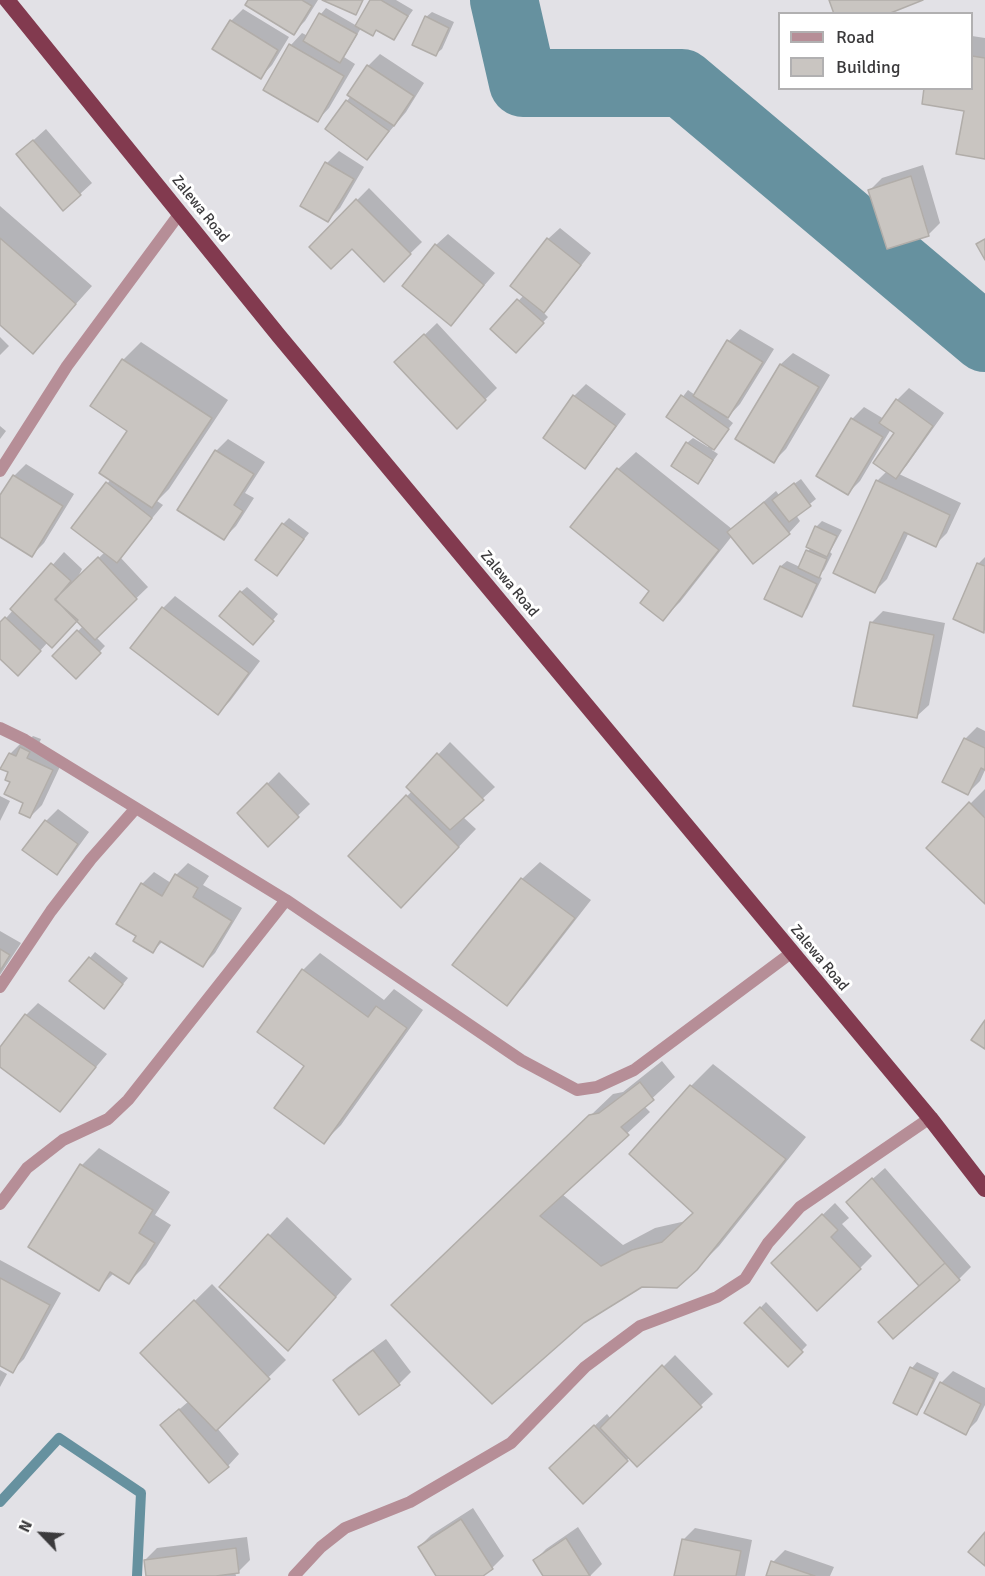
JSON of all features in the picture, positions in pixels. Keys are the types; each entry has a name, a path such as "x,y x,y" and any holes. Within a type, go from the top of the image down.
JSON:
{"highway":[{"name":"Zalewa Road","path":"7,0 180,213 930,1118 985,1189"}],"street":[{"path":"0,471 67,366 180,213"},
{"path":"0,728 25,740 286,900 521,1060 577,1090 597,1087 634,1070 791,953"},
{"path":"0,987 51,911 91,859 136,808"},
{"path":"0,1204 27,1168 63,1140 108,1119 128,1100 286,900"},
{"path":"294,1576 321,1547 345,1528 410,1502 512,1443 585,1367 640,1326 717,1297 745,1279 768,1243 800,1207 930,1118"}],"building":[{"path":"248,0 302,0 312,6 294,35 245,5"},
{"path":"322,0 363,0 356,15"},
{"path":"370,0 381,0 408,16 394,40 376,30 373,36 355,26"},
{"path":"829,0 923,0 893,12 833,12"},
{"path":"319,13 357,34 340,63 303,41"},
{"path":"425,16 449,28 436,56 412,45"},
{"path":"230,20 278,50 261,79 212,49"},
{"path":"289,44 344,76 318,122 263,90"},
{"path":"973,56 985,58 985,159 956,154 964,111 922,104 924,90 973,90"},
{"path":"367,65 414,96 394,126 347,95"},
{"path":"346,100 389,131 367,160 325,129"},
{"path":"33,140 81,195 63,211 16,154"},
{"path":"325,162 354,179 328,222 300,206"},
{"path":"911,176 929,236 887,249 868,190"},
{"path":"356,199 411,254 384,282 352,249 331,269 309,247"},
{"path":"0,238 76,304 33,354 0,325"},
{"path":"547,238 581,265 544,313 510,286"},
{"path":"985,239 985,260 976,244"},
{"path":"435,244 484,285 451,326 402,286"},
{"path":"517,299 544,323 516,353 490,329"},
{"path":"424,334 486,400 457,429 394,362"},
{"path":"727,340 763,362 728,418 693,396"},
{"path":"122,359 212,418 152,508 99,473 127,431 90,406"},
{"path":"780,364 819,387 774,463 735,439"},
{"path":"573,395 616,426 585,469 543,438"},
{"path":"681,395 729,429 714,450 666,417"},
{"path":"896,399 933,426 896,479 873,463 894,433 879,423"},
{"path":"851,418 883,437 848,495 816,476"},
{"path":"686,442 713,460 698,484 671,466"},
{"path":"215,450 254,474 234,505 243,511 224,540 177,510"},
{"path":"617,468 719,550 663,621 640,603 649,591 570,527"},
{"path":"13,475 63,506 32,557 0,537 0,495"},
{"path":"876,480 950,515 936,547 904,532 875,593 833,573"},
{"path":"106,482 152,518 117,563 71,528"},
{"path":"794,483 811,506 789,522 772,500"},
{"path":"764,502 790,534 753,564 727,532"},
{"path":"282,523 304,539 277,576 255,560"},
{"path":"815,526 837,536 827,557 806,547"},
{"path":"806,550 827,559 819,578 798,568"},
{"path":"98,557 137,599 95,640 55,599"},
{"path":"51,563 71,581 55,600 78,620 52,648 10,609"},
{"path":"977,563 985,566 984,633 953,619"},
{"path":"780,566 817,584 802,617 764,599"},
{"path":"240,591 274,621 253,645 219,616"},
{"path":"162,607 249,673 218,715 130,648"},
{"path":"5,617 41,651 18,676 0,659 0,622"},
{"path":"870,622 934,635 917,718 853,706"},
{"path":"77,630 101,653 76,679 52,656"},
{"path":"964,738 985,748 985,770 981,768 968,795 942,782"},
{"path":"20,747 30,752 27,758 53,770 30,818 19,813 23,803 4,794 10,782 5,780 8,772 0,769 9,753 16,756"},
{"path":"437,753 484,800 450,830 406,787"},
{"path":"267,783 299,817 268,847 237,813"},
{"path":"406,795 459,847 401,908 348,856"},
{"path":"969,802 985,818 985,904 926,848"},
{"path":"45,820 78,844 57,875 22,850"},
{"path":"175,874 198,888 193,897 232,921 203,967 160,941 153,953 133,941 136,936 116,924 141,883 162,896"},
{"path":"521,878 575,918 507,1006 452,965"},
{"path":"0,949 10,955 0,971"},
{"path":"89,957 123,984 104,1009 69,981"},
{"path":"302,969 368,1017 376,1006 407,1028 324,1144 274,1108 304,1066 257,1032"},
{"path":"25,1014 96,1067 60,1112 0,1067 0,1047"},
{"path":"985,1020 985,1049 971,1040"},
{"path":"640,1082 654,1100 621,1127 629,1135 540,1216 601,1266 632,1250 662,1242 693,1213 629,1154 690,1085 786,1159 697,1270 677,1288 642,1287 584,1323 492,1404 391,1305 589,1115 599,1113"},
{"path":"80,1164 153,1210 139,1233 155,1243 129,1284 110,1272 99,1291 28,1247"},
{"path":"872,1178 945,1263 919,1286 846,1202"},
{"path":"822,1214 838,1230 831,1237 861,1269 817,1311 771,1263"},
{"path":"268,1234 336,1297 288,1351 219,1287"},
{"path":"945,1263 960,1280 893,1339 878,1322"},
{"path":"0,1278 50,1305 13,1373 0,1366"},
{"path":"194,1300 270,1379 216,1431 140,1353"},
{"path":"760,1307 803,1352 788,1367 744,1323"},
{"path":"373,1350 400,1385 359,1415 333,1380"},
{"path":"662,1365 702,1407 637,1467 600,1428"},
{"path":"910,1367 934,1379 917,1415 893,1403"},
{"path":"940,1382 981,1404 966,1435 924,1413"},
{"path":"179,1409 229,1467 209,1483 160,1425"},
{"path":"594,1425 628,1461 583,1504 549,1468"},
{"path":"461,1519 493,1569 483,1576 436,1576 418,1547"},
{"path":"985,1532 985,1566 968,1552"},
{"path":"566,1538 590,1576 543,1576 533,1560"},
{"path":"682,1539 741,1551 736,1576 674,1576"},
{"path":"236,1548 239,1573 216,1576 146,1576 144,1560"},
{"path":"771,1561 815,1576 766,1576"}],"waterway":[{"path":"504,0 523,83 682,83 985,338"},
{"path":"0,1502 59,1438 141,1493 137,1576"}]}
